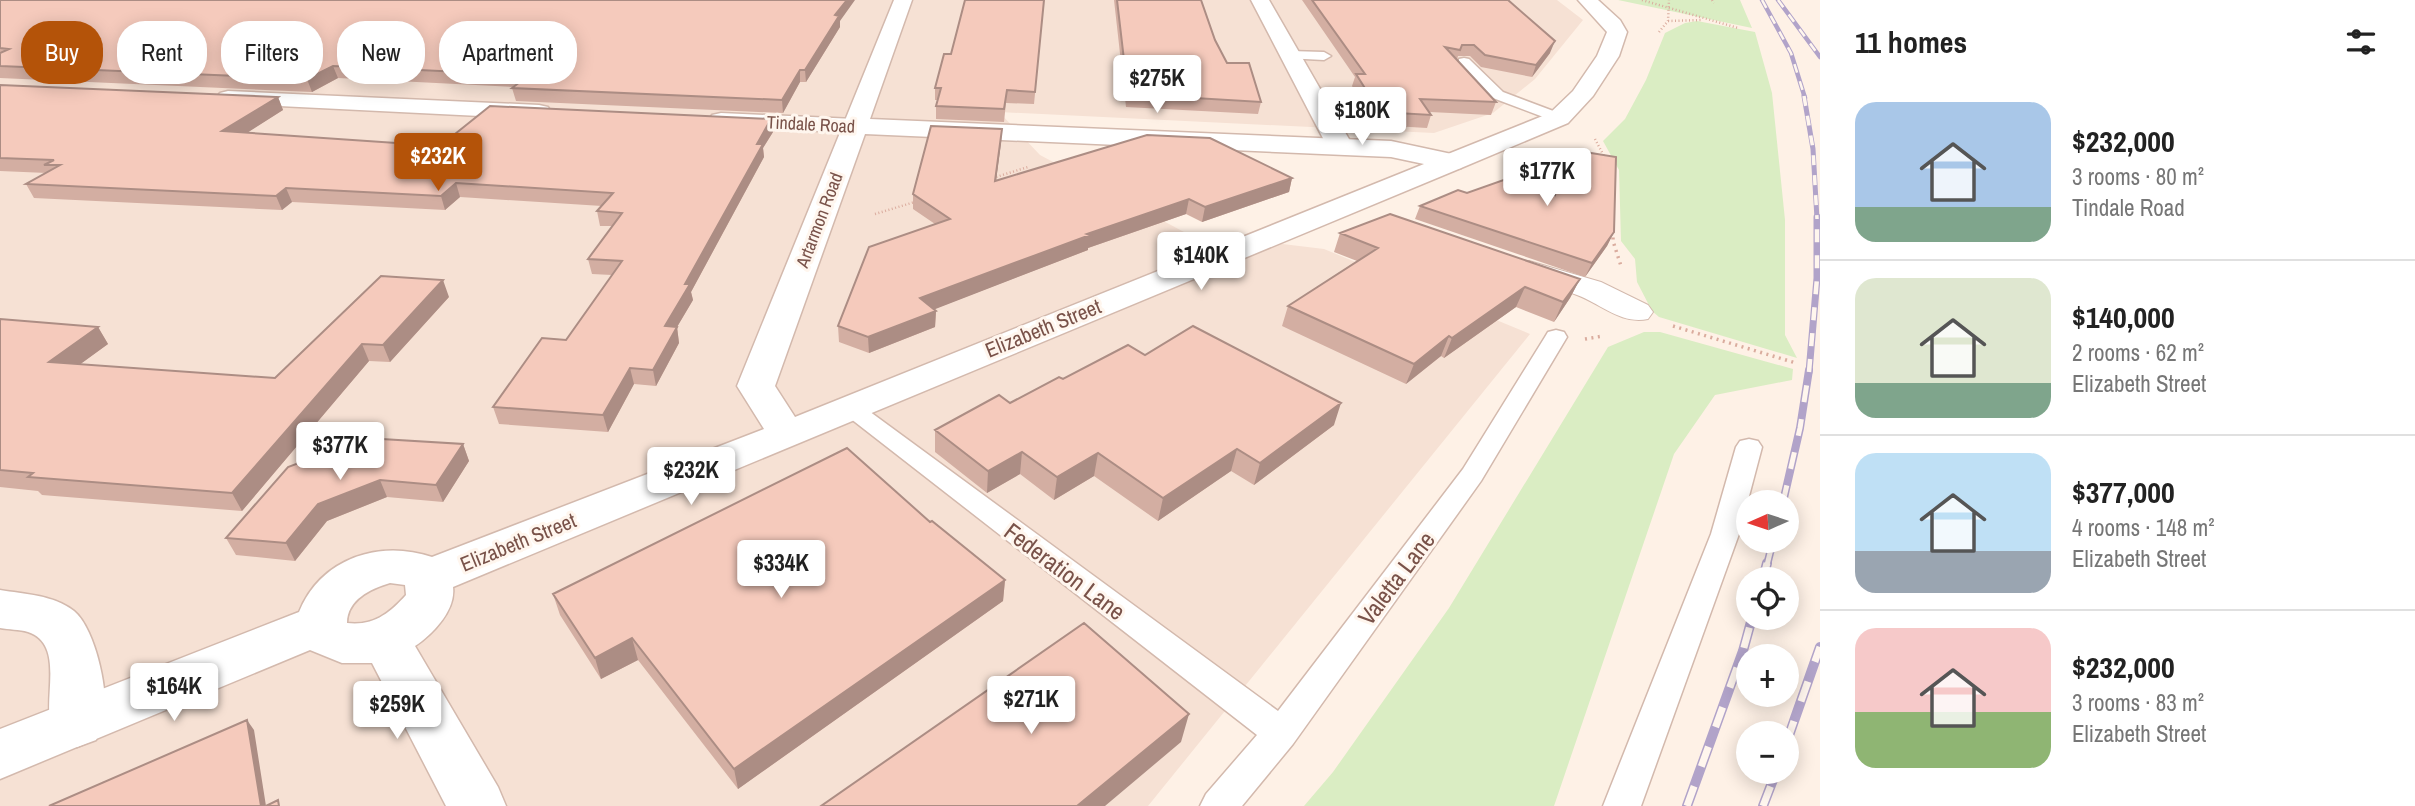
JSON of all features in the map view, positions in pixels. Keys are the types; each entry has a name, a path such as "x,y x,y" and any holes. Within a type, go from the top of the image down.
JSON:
{"street":[{"name":"Artarmon Road","path":"787,435 756,387 903,0"},
{"path":"1260,0 1290,55 1328,145 1382,189"},
{"name":"Elizabeth Street","path":"428,578 787,435 1559,118 1581,96 1608,56 1615,40 1613,24 1587,0"},
{"path":"208,97 556,112"},
{"name":"Tindale Road","path":"694,119 1328,145 1391,149 1452,162"},
{"path":"1500,260 1590,289 1637,312"},
{"path":"390,566 406,566 419,570 428,578 430,597 424,608 408,625 385,639 351,644 336,641 326,634 321,624 329,599 356,576 390,566"},
{"path":"0,609 43,617 61,627 73,649 77,723"},
{"path":"0,754 321,624"},
{"path":"385,639 477,806"}],"lane":[{"path":"1290,55 1324,56"},
{"path":"1464,62 1498,95 1559,118"},
{"name":"Valetta Lane","path":"1219,806 1281,733 1472,475 1556,337"},
{"name":"Federation Lane","path":"849,408 1281,733"},
{"path":"1622,806 1725,534 1748,447"}],"path":[{"path":"1642,0 1738,29"},
{"path":"1659,32 1668,21 1666,7 1669,0"},
{"path":"1668,21 1708,20"},
{"path":"1595,139 1612,171"},
{"path":"991,178 1030,167"},
{"path":"875,214 927,198"},
{"path":"1613,229 1613,241"},
{"path":"1637,312 1693,334 1796,363"}],"shaded area":[{"path":"0,0 1557,0 1583,20 1535,79 1493,113 1434,133 999,112 1040,155 1184,232 1324,249 1530,334 1148,806 0,806"}],"green space":[{"path":"1618,0 1740,0 1752,28"},
{"path":"1697,21 1755,32 1772,93 1785,220 1785,335 1797,358 1659,317 1652,311 1637,282 1635,259 1621,241 1619,170 1603,141 1625,119 1646,80 1665,33 1685,23"},
{"path":"1644,332 1660,332 1793,369 1792,380 1715,395 1674,454 1554,806 1304,806 1333,772 1449,608 1608,347"}],"building":[{"path":"0,0 847,0 835,15 839,16 805,70 800,70 782,100 512,88 517,84 577,84 577,21 439,21 439,71 425,70 425,21 337,21 337,66 323,71 323,21 221,21 221,75 207,75 207,21 117,21 117,71 103,70 103,21 21,21 21,67 0,66 0,53 9,49 0,48"},
{"path":"965,0 1044,0 1035,92 1007,90 1004,109 936,106 941,88 935,88 944,54 951,54"},
{"path":"1117,0 1201,0 1215,40 1227,63 1249,63 1261,102 1128,94"},
{"path":"1312,0 1508,0 1555,41 1536,65 1485,55 1474,45 1462,45 1460,50 1445,47 1496,102 1420,99 1431,115 1380,112 1356,74 1365,74"},
{"path":"0,85 278,97 222,131 440,146 490,106 771,119 757,144 763,144 685,284 690,284 665,326 677,327 653,370 630,368 603,415 493,407 542,338 566,340 622,261 588,259 622,213 597,211 613,193 456,183 441,196 286,188 276,196 26,184 60,165 44,165 54,160 0,158"},
{"path":"931,126 1002,129 995,181 1147,135 1210,138 1292,178 1205,207 1189,199 1087,234 1090,235 920,298 936,311 868,337 838,326 869,247 950,219 913,194"},
{"path":"1585,152 1616,157 1614,232 1592,263 1420,206 1458,190 1467,193 1512,177 1555,195 1560,160"},
{"path":"1390,214 1580,279 1563,302 1525,287 1452,338 1449,336 1414,364 1288,306 1378,248 1340,233"},
{"path":"381,276 443,280 383,345 362,344 232,493 28,477 33,473 0,470 0,319 98,327 49,362 275,378"},
{"path":"1193,326 1341,403 1260,463 1237,449 1163,498 1098,453 1057,477 1022,452 988,471 935,430 999,395 1010,403 1128,345 1145,355"},
{"path":"365,438 463,444 436,485 380,480 318,504 286,543 226,538 288,467"},
{"path":"847,448 930,522 1005,580 734,769 632,638 595,658 553,594"},
{"path":"1084,623 1189,714 1077,806 821,806"},
{"path":"247,720 261,806 49,806"},
{"path":"278,800 279,806 266,806"}],"railway":[{"path":"1762,0 1791,53 1805,98"},
{"path":"1778,0 1820,57"},
{"path":"1804,96 1813,149 1817,219"},
{"path":"1809,372 1817,278 1817,219"},
{"path":"1786,490 1800,428 1809,370"},
{"path":"1767,565 1770,553"},
{"path":"1766,567 1767,563"},
{"path":"1687,806 1749,630"},
{"path":"1794,721 1820,647"},
{"path":"1763,806 1771,784"}]}
